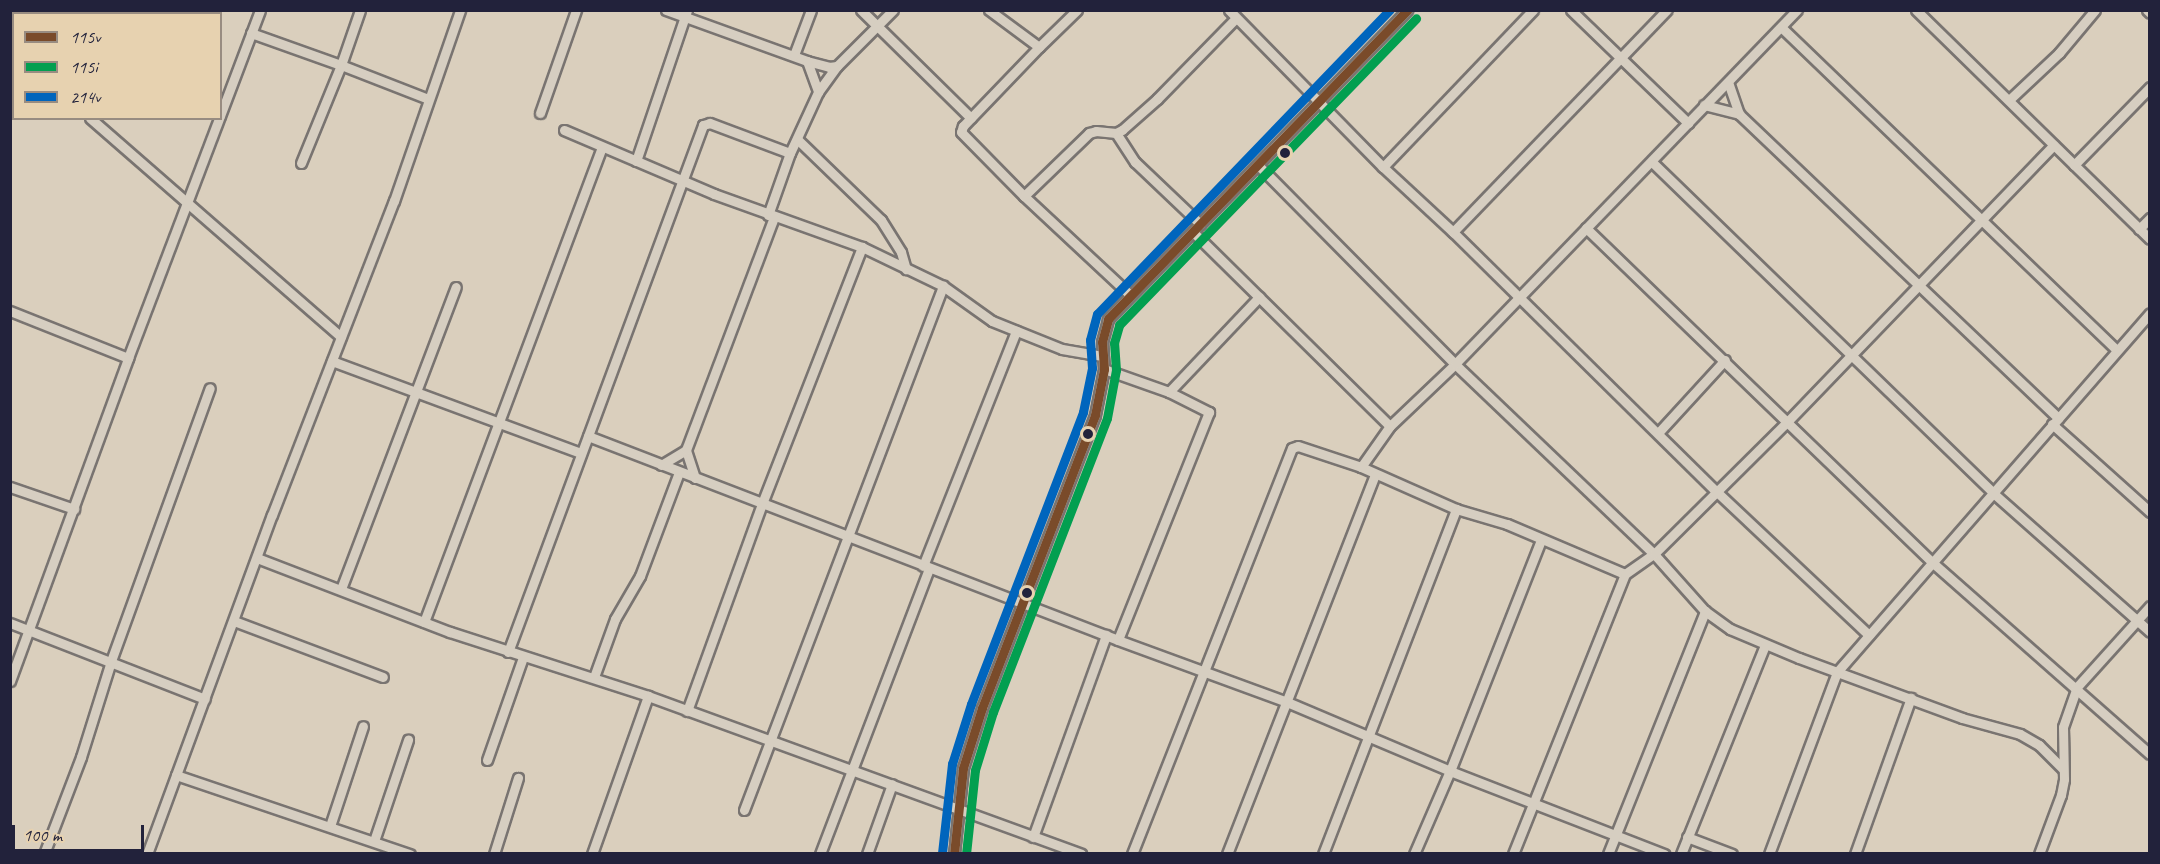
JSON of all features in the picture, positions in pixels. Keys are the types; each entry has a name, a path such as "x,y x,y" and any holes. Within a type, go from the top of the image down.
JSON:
{"street":[{"path":"222,112 260,10"},
{"path":"301,164 341,65 360,10"},
{"path":"147,854 257,558 394,201 460,10"},
{"path":"540,113 576,10"},
{"path":"666,10 686,14 807,61 837,66"},
{"path":"794,55 811,10"},
{"path":"861,10 971,118"},
{"path":"695,478 686,450 771,216 790,153 818,92 837,66 893,10"},
{"path":"989,10 1039,47"},
{"path":"1077,10 971,118 961,129 961,133 1024,196 1130,295"},
{"path":"1383,167 1533,10"},
{"path":"1571,10 1688,123"},
{"path":"1454,232 1667,10"},
{"path":"1361,467 1390,426 1455,364 1797,10"},
{"path":"1916,10 2150,238"},
{"path":"1924,19 1933,10"},
{"path":"2008,100 2064,47 2095,10"},
{"path":"954,854 963,768 974,732 1089,433 1099,401 1104,369 1102,342 1108,319 1403,12"},
{"path":"636,161 686,14"},
{"path":"1024,196 1089,133 1096,131 1116,133 1157,99 1233,14 1383,167 1454,232 1716,491 1869,635"},
{"path":"1780,27 1983,219 2117,350"},
{"path":"251,33 428,99"},
{"path":"807,61 818,92"},
{"path":"1728,82 1739,114 2150,512"},
{"path":"2074,165 2150,87"},
{"path":"1704,105 1739,114"},
{"path":"92,120 341,337"},
{"path":"10,681 186,202 219,120"},
{"path":"508,652 703,124 707,122 790,153"},
{"path":"564,130 771,216 862,247 942,286 992,321 1062,349 1102,356"},
{"path":"1116,133 1135,162 1200,225"},
{"path":"797,139 881,220 900,252 906,269"},
{"path":"1513,854 1625,574 1654,554 1788,421 2054,145"},
{"path":"424,622 602,147"},
{"path":"1652,162 1992,492 2150,632"},
{"path":"1258,165 1455,364 1654,554 1706,611 1730,629 1765,645 1962,718 2020,734 2039,745 2063,769"},
{"path":"2139,229 2150,218"},
{"path":"1586,228 1932,562 2150,754"},
{"path":"1193,232 1390,426"},
{"path":"687,711 762,501 862,247"},
{"path":"744,810 846,534 942,286"},
{"path":"341,589 456,287"},
{"path":"1169,392 1259,297"},
{"path":"10,311 128,358"},
{"path":"1769,854 1837,672 2150,313"},
{"path":"820,854 1016,331"},
{"path":"1658,433 1725,360"},
{"path":"332,361 581,453"},
{"path":"1104,369 1169,392 1209,412 1118,640"},
{"path":"44,854 88,737 111,661 210,388"},
{"path":"588,436 695,478 762,501 926,567 1287,702 1450,771 1664,854"},
{"path":"1132,854 1292,448 1298,446 1361,467 1456,509 1486,516 1625,574"},
{"path":"661,465 686,450"},
{"path":"594,677 615,619 640,576 679,472"},
{"path":"1227,854 1376,475"},
{"path":"10,487 74,509"},
{"path":"1323,854 1456,509"},
{"path":"1414,854 1450,771 1541,540"},
{"path":"257,558 424,622 523,657 594,677 648,696 1081,854"},
{"path":"2039,854 2061,795 2063,727 2076,687 2150,606"},
{"path":"1608,854 1706,611"},
{"path":"234,621 383,677"},
{"path":"10,623 205,699"},
{"path":"1033,837 1106,635"},
{"path":"1681,854 1765,645"},
{"path":"487,760 523,657"},
{"path":"592,854 648,696"},
{"path":"1855,854 1911,698"},
{"path":"330,826 363,726"},
{"path":"374,841 408,740"},
{"path":"177,775 411,854"},
{"path":"494,854 518,778"},
{"path":"867,854 892,784"},
{"path":"1688,837 1732,854"}],"transit line":[{"name":"214v","path":"942,853 952,764 971,704 1083,412 1092,368 1090,340 1097,314 1390,10"},
{"name":"115v","path":"954,854 963,768 982,708 1095,415 1104,369 1102,342 1108,319 1407,10"},
{"name":"115i","path":"966,854 975,770 993,712 1107,418 1116,370 1114,343 1119,325 1416,18"}]}
